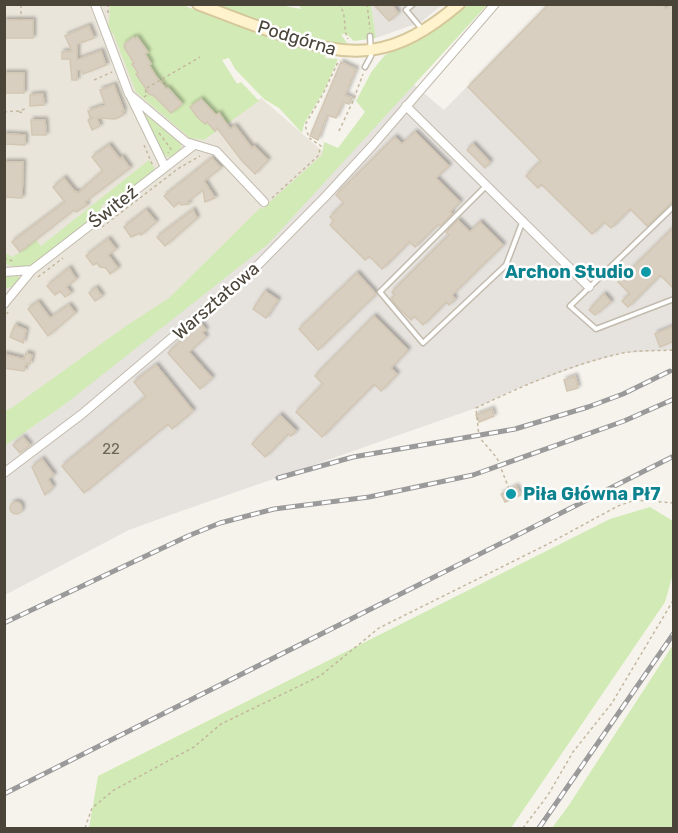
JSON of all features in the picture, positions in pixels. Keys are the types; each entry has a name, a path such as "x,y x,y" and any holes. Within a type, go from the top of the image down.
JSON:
{"street":[{"path":"95,4 129,94 165,168"},
{"name":"Podgórna","path":"198,4 320,48 346,52 372,50 399,44 423,31 459,4"},
{"name":"Warsztatowa","path":"4,473 82,414 259,264 325,197 495,4"},
{"path":"129,94 186,142 216,151 264,202"},
{"path":"406,106 589,287"},
{"name":"Świteź","path":"9,304 32,270 194,145"},
{"path":"4,272 32,270"}],"lane":[{"path":"413,4 406,10 423,31"},
{"path":"365,67 372,50 370,36"},
{"path":"486,186 380,292 423,343 506,265 523,222"},
{"path":"674,206 570,306 596,328 674,299"}],"path":[{"path":"21,4 21,20"},
{"path":"299,4 328,4"},
{"path":"338,4 343,11 344,32 350,42"},
{"path":"367,4 370,36"},
{"path":"144,100 142,99 148,94 145,89 200,57"},
{"path":"264,202 266,204 318,156 321,146 309,138 305,125 340,59"},
{"path":"94,80 114,72 112,66"},
{"path":"339,131 365,67"},
{"path":"162,79 165,86"},
{"path":"4,112 25,109"},
{"path":"18,111 25,113"},
{"path":"144,145 153,166 147,171"},
{"path":"100,229 190,160 207,153"},
{"path":"38,277 69,253"},
{"path":"4,258 14,262"},
{"path":"4,319 9,304"},
{"path":"508,489 497,458 479,436 476,408 513,390 584,364 623,353 674,350"},
{"path":"85,828 92,808 114,790 194,747 221,724 320,676 380,628 546,545 618,506 635,500 674,503"},
{"path":"523,828 548,795 573,752 612,703 674,599"}],"shaded area":[{"path":"5,5 146,5 220,60 252,104 261,98 328,156 171,308 5,426"},
{"path":"371,5 442,5 421,22 376,38"},
{"path":"547,5 673,5 673,350 623,353 584,364 513,390 476,408 129,530 5,595 5,446 64,405 366,135 413,84 444,110"}],"green space":[{"path":"274,4 301,9 299,5 371,5 376,38 354,41 346,34 341,34 348,45 331,43 279,29 212,5"},
{"path":"110,5 182,5 326,55 325,58 338,59 325,89 304,124 302,133 279,108 264,99 235,69 229,58 222,60 237,84 241,82 259,101 204,140 190,138 136,92 113,33 109,34","holes":["137,38 148,52 145,54 155,74 143,83 136,75 138,73 124,47","146,89 167,91 182,104 171,112","201,99 216,115 219,113 225,122 215,130 207,122 204,124 190,108"]},
{"path":"466,5 487,5 268,244 64,405 5,446 5,411 169,298 260,208 262,209 322,155 324,142 338,148 365,112 356,101 372,71 385,55 420,39 448,21"},
{"path":"142,112 181,143 181,149 171,157 164,156"},
{"path":"149,160 155,169 117,200 113,197 101,206 103,210 36,262 20,267 5,263 5,253 13,257 36,240 41,246"},
{"path":"18,276 20,279 16,285 5,287 4,277"},
{"path":"650,507 673,521 673,574 665,602 511,828 89,828 98,776 610,519"},
{"path":"673,645 673,828 552,828 569,805"}],"building":[{"path":"373,4 392,4 398,13 389,21"},
{"path":"549,4 662,4 666,9 674,4 674,200 647,226 630,209 611,228 604,222 592,234 541,184 538,188 526,176 541,161 468,87"},
{"path":"4,20 33,20 33,38 4,38"},
{"path":"89,26 94,38 77,44 77,60 101,51 106,65 83,74 82,70 77,70 77,80 72,80 70,59 62,59 62,52 72,51 65,36"},
{"path":"134,37 135,39 137,37 148,52 145,54 155,75 182,104 171,113 149,94 136,74 138,73 132,64 134,63 124,47 126,46 124,44"},
{"path":"341,62 356,69 345,95 352,98 349,104 343,102 336,118 327,115 318,140 310,136"},
{"path":"4,73 24,73 24,93 4,93"},
{"path":"114,85 124,111 122,111 123,115 115,119 97,118 100,126 92,130 88,120 94,117 90,117 88,111 105,105 100,90"},
{"path":"43,94 44,105 30,106 30,95"},
{"path":"201,99 216,115 219,113 230,129 235,126 252,148 254,146 268,160 255,174 217,128 215,131 207,122 205,124 197,117 190,107"},
{"path":"31,120 45,120 46,135 32,135"},
{"path":"415,132 449,166 436,178 460,202 440,226 438,224 415,247 409,242 382,269 369,256 365,260 330,225 334,221 330,217 344,203 336,195 395,137 402,144"},
{"path":"4,134 25,135 25,145 4,144"},
{"path":"473,144 490,162 485,168 467,150"},
{"path":"109,145 130,168 85,202 87,205 76,212 74,210 20,252 12,242 65,202 53,187 64,178 78,193 103,171 92,157"},
{"path":"212,158 221,168 204,181 215,198 205,202 203,190 188,201 189,204 181,205 179,202 174,207 164,196"},
{"path":"4,162 23,162 22,198 4,197"},
{"path":"146,210 156,222 141,235 140,233 131,237 124,227"},
{"path":"193,210 197,218 165,246 157,237"},
{"path":"458,220 470,232 480,222 503,245 452,295 455,299 449,305 446,302 423,325 414,316 411,320 396,305 391,298 395,295 392,292 449,235 446,232"},
{"name":"Archon Studio","path":"674,227 674,289 660,275 628,307 622,301 630,294 618,282"},
{"path":"108,239 116,249 108,255 118,268 110,274 106,268 100,267 97,263 93,265 86,256"},
{"path":"69,268 76,279 66,287 71,293 65,297 60,291 55,295 47,286"},
{"path":"357,273 376,294 318,350 299,329"},
{"path":"96,288 102,296 95,301 89,293"},
{"path":"265,291 278,300 266,318 253,309"},
{"path":"604,294 611,302 595,315 589,310"},
{"path":"38,302 50,318 69,305 75,313 48,336 28,309"},
{"path":"374,316 408,350 391,368 397,374 381,391 374,384 322,437 296,412 323,384 315,376"},
{"path":"200,322 206,330 202,332 206,337 189,352 212,378 200,389 168,353"},
{"path":"15,325 26,330 23,343 10,337"},
{"path":"674,326 674,341 660,347 655,334"},
{"path":"26,353 32,355 30,364 26,363 24,371 4,368 4,354 24,359"},
{"path":"156,365 193,411 172,429 168,424 84,493 62,466 146,397 134,382"},
{"path":"575,376 578,388 567,391 564,380"},
{"path":"492,409 494,416 479,422 476,415"},
{"path":"280,415 296,431 291,436 288,434 265,457 252,444"},
{"path":"23,437 30,445 20,453 13,445"},
{"path":"42,459 54,475 48,479 53,487 45,495 32,467"},
{"name":"Piła Główna Pł7","path":"516,486 521,495 505,502 501,494"},
{"path":"18,502 22,508 18,514 14,514 10,506"}],"railway":[{"path":"278,478 353,457 515,429 623,394 670,371"},
{"path":"4,623 220,523 274,509 369,497 473,475 624,421 674,399"},
{"path":"4,794 674,456"},
{"path":"539,828 674,633"}],"place":[{"name":"Archon Studio","path":"646,272"},
{"name":"Piła Główna Pł7","path":"511,494"}]}
